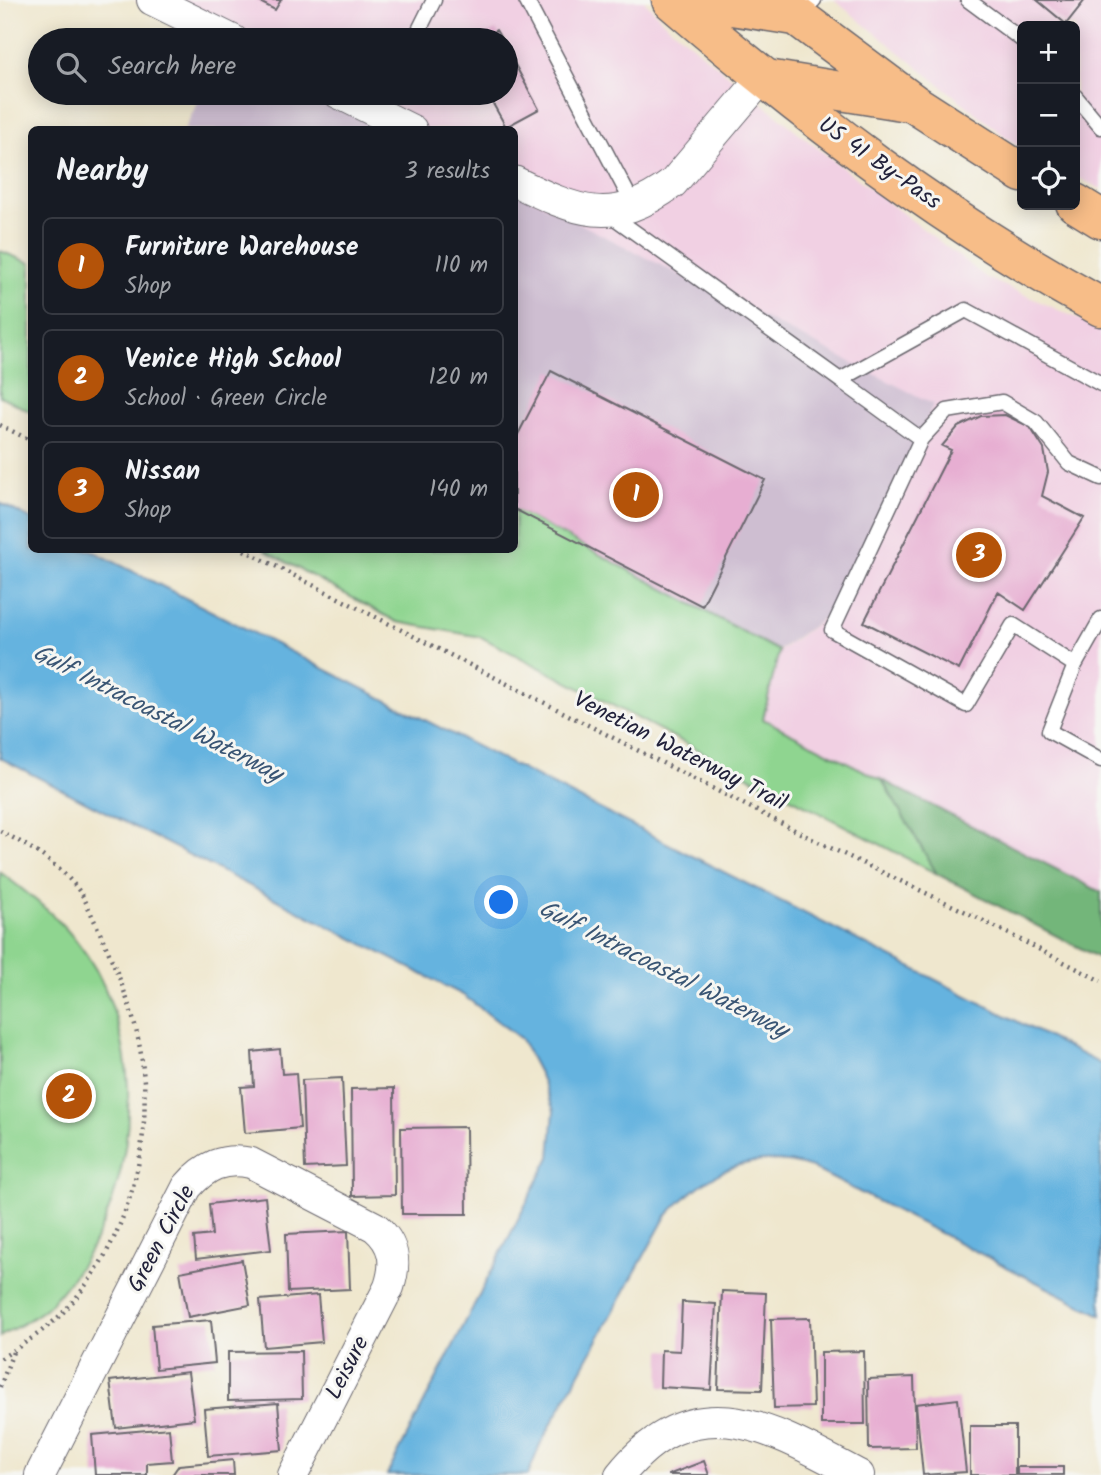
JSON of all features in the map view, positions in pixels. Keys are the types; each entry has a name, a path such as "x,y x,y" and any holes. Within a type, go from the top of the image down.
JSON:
{"main road":[{"name":"US 41 By-Pass","path":"671,0 762,78 870,162 990,241 1101,307"},
{"path":"693,0 795,5 913,103 1017,170"},
{"path":"762,78 913,103"},
{"path":"1080,206 1101,219"}],"street":[{"path":"152,0 209,28"},
{"path":"518,182 577,209 620,209 655,196 673,183 762,78"},
{"path":"385,105 408,126"},
{"name":"Green Circle","path":"40,1475 187,1187 209,1167 223,1161 251,1163 375,1227 387,1238 395,1258"},
{"name":"Leisure","path":"293,1475 389,1287 395,1258"},
{"path":"620,1475 651,1442 678,1429 736,1421 763,1427 845,1472"}],"lane":[{"path":"420,28 435,0"},
{"path":"526,0 620,209 840,380 921,439"},
{"path":"968,0 1017,36"},
{"path":"1080,102 1101,127"},
{"path":"840,380 966,310 1101,384"},
{"path":"1075,665 1013,625 966,705 832,630 921,439 947,411 1002,402 1036,422 1069,463 1101,478"},
{"path":"1101,619 1075,665 1049,731 1101,760"}],"path":[{"path":"0,425 28,439"},
{"name":"Venetian Waterway Trail","path":"250,553 816,841 966,912 1101,981"},
{"path":"0,831 39,853 74,882 84,898 135,1027 144,1089 144,1135 137,1175 112,1238 66,1310 0,1359"},
{"path":"0,1387 13,1350"}],"shaded area":[{"path":"134,0 644,0 664,22 811,143 987,278 1101,329 1101,892 763,718 779,651 854,596 518,194 518,126 390,126 348,105 518,105 518,28 195,28"},
{"path":"834,0 1101,0 1101,189 1080,178 1080,21 1017,21 1017,146"},
{"path":"196,105 347,105 388,126 186,126"},
{"path":"518,192 933,404 854,596 779,650 518,511"}],"green space":[{"path":"0,251 28,262 28,410 0,396"},
{"path":"518,511 779,651 763,719 882,780 937,874 481,637 397,622 270,553 518,553"},
{"path":"882,780 1101,892 1101,959 937,874"},
{"path":"0,872 41,904 65,928 96,970 114,1012 125,1055 128,1100 125,1145 116,1189 100,1231 77,1270 49,1305 0,1337"}],"water":[{"name":"Gulf Intracoastal Waterway","path":"0,503 28,517 28,553 97,553 1101,1064 1101,1315 812,1168 790,1162 750,1163 715,1176 682,1200 666,1216 540,1445 528,1475 387,1475 550,1157 554,1111 540,1075 521,1039 463,995 0,758"}],"building":[{"path":"256,0 281,0 275,10"},
{"path":"1037,0 1085,0 1068,21 1062,21"},
{"path":"518,70 539,109 505,126 494,105 518,105"},
{"path":"551,371 765,480 702,606 518,511 518,434"},
{"path":"1005,415 1030,427 1044,449 1048,472 1042,496 1084,518 1025,610 998,592 959,670 864,622 951,450 942,446 958,427 981,416"},
{"path":"280,1049 282,1074 296,1073 300,1128 245,1133 241,1087 254,1086 252,1052"},
{"path":"342,1078 346,1166 305,1168 302,1080"},
{"path":"394,1088 395,1195 352,1196 351,1089"},
{"path":"466,1127 467,1214 402,1214 401,1128"},
{"path":"265,1197 271,1250 196,1259 194,1237 212,1235 209,1204"},
{"path":"348,1231 350,1289 288,1292 286,1234"},
{"path":"242,1260 250,1305 188,1317 180,1272"},
{"path":"722,1291 766,1293 762,1390 718,1389"},
{"path":"318,1295 322,1342 264,1347 260,1300"},
{"path":"682,1302 716,1304 711,1390 660,1387 661,1350 680,1351"},
{"path":"810,1318 813,1407 774,1408 771,1319"},
{"path":"211,1320 215,1363 156,1369 152,1325"},
{"path":"301,1351 302,1399 228,1401 228,1352"},
{"path":"864,1351 865,1424 821,1424 821,1352"},
{"path":"188,1372 194,1419 116,1428 110,1381"},
{"path":"914,1377 916,1448 869,1449 868,1379"},
{"path":"958,1399 966,1472 923,1475 916,1404"},
{"path":"278,1403 282,1450 208,1456 204,1409"},
{"path":"970,1426 1015,1426 1015,1475 970,1475"},
{"path":"169,1428 172,1461 147,1463 147,1475 95,1475 92,1435"},
{"path":"233,1460 234,1475 172,1475 179,1465"},
{"path":"704,1461 709,1475 668,1475"},
{"path":"1017,1467 1063,1467 1063,1475 1017,1475"}],"place":[{"name":"Furniture Warehouse","path":"636,495"},
{"name":"Nissan","path":"979,555"},
{"name":"Venice High School","path":"69,1096"}]}
